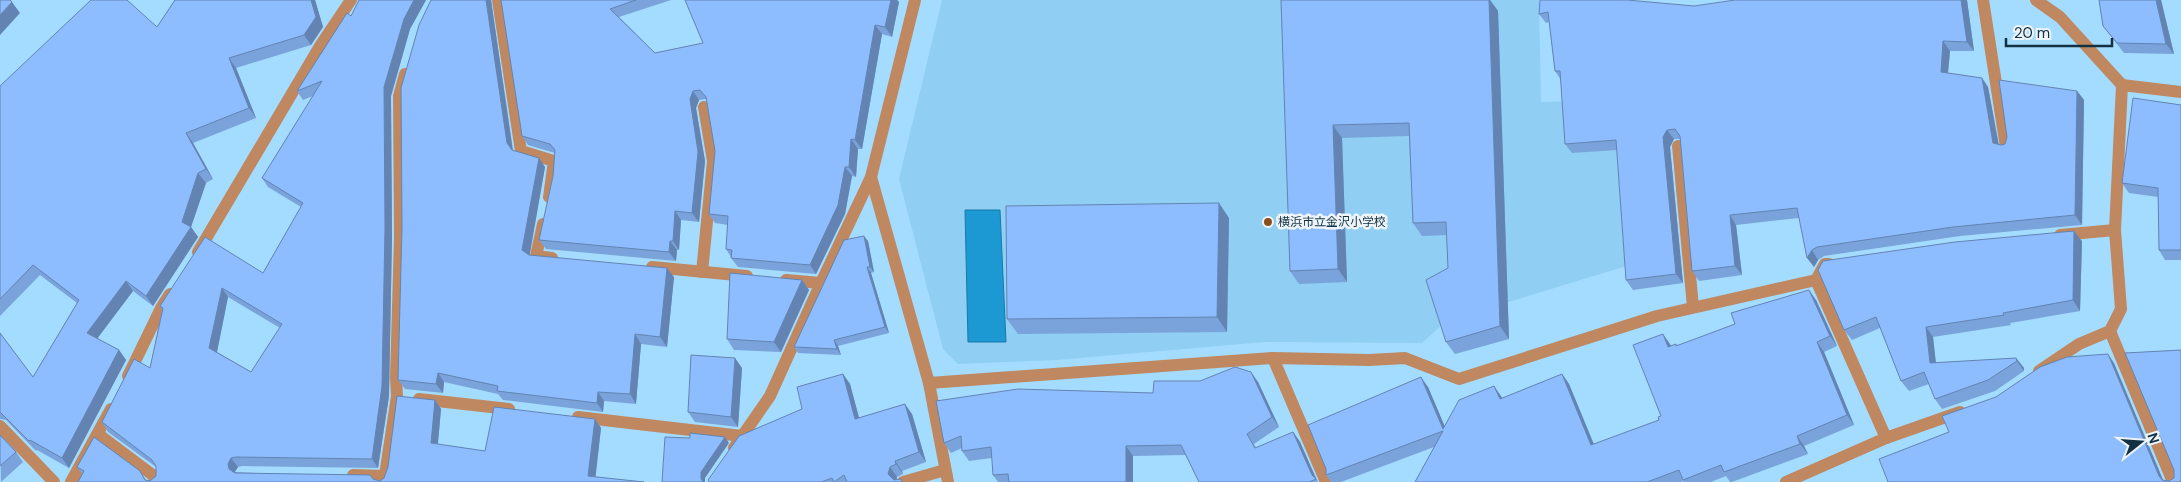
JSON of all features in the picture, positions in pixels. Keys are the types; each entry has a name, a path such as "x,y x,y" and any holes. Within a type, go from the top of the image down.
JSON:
{"street":[{"path":"189,266 216,224 320,46 351,0"},
{"path":"498,0 521,151 554,161 536,256 565,259"},
{"path":"726,460 770,396 871,177 915,0"},
{"path":"1983,0 2006,147"},
{"path":"2036,0 2060,17 2122,85 2181,92"},
{"path":"338,475 385,479 397,396 400,237 399,96 410,59"},
{"path":"2031,376 2079,344 2110,331 2121,309 2115,230 2122,85"},
{"path":"702,272 713,161 704,107"},
{"path":"1678,146 1693,307"},
{"path":"871,177 929,383 946,476 904,482"},
{"path":"2048,236 2115,230"},
{"path":"929,383 1273,358 1368,360 1405,358 1459,379 1657,316 1816,280 1825,264 1845,261"},
{"path":"644,266 821,283"},
{"path":"1816,280 1886,438"},
{"path":"124,384 161,308 178,283"},
{"path":"2110,331 2173,482"},
{"path":"1273,358 1326,482"},
{"path":"397,396 525,411"},
{"path":"71,482 115,401"},
{"path":"1786,482 1886,438 1971,408"},
{"path":"565,416 742,436"},
{"path":"0,426 54,482"},
{"path":"98,434 154,476 155,482"}],"shaded area":[{"name":"横浜市立金沢小学校","path":"942,0 1539,0 1541,102 1617,100 1630,265 1446,321 1422,343 1264,342 1057,360 958,364 943,349 899,179"},
{"path":"965,210 1000,210 1006,342 968,342"}],"building":[{"path":"0,0 10,0 12,2 0,15"},
{"path":"91,0 127,0 157,27 175,0 311,0 316,17 304,35 229,58 249,108 186,133 206,169 198,173 182,222 191,227 146,296 126,281 87,333 119,350 62,458 29,441 0,412 0,333 33,377 79,300 33,265 0,299 0,86"},
{"path":"359,0 414,0 404,19 384,87 385,228 382,386 372,459 236,457 231,458 228,464 229,469 235,473 370,475 373,479 380,481 384,478 388,467 397,396 435,400 431,443 485,451 494,407 595,419 588,476 644,482 78,482 84,471 77,467 94,437 140,471 145,480 150,481 156,476 156,466 152,460 102,422 134,359 150,368 163,308 160,306 205,237 263,273 303,203 262,178 322,81 297,91 347,13 351,16","holes":["222,288 282,324 251,372 209,348"]},
{"path":"431,0 486,0 507,143 512,150 539,158 522,250 529,255 667,268 660,337 635,334 630,394 598,392 597,403 497,391 498,386 438,373 436,384 398,380 402,228 401,88 419,25"},
{"path":"501,0 636,0 610,9 655,53 703,43 685,0 891,0 885,27 875,25 855,140 851,139 849,167 845,167 838,205 810,265 731,258 732,250 726,249 728,216 709,214 715,151 706,97 700,90 693,91 690,99 698,152 692,213 675,211 673,241 670,241 669,252 539,240 553,176 555,150 550,144 522,136"},
{"path":"1281,0 1489,0 1500,326 1446,342 1426,280 1448,268 1446,222 1413,223 1409,123 1333,125 1338,269 1290,271"},
{"path":"1540,0 1627,0 1694,6 1735,0 1961,0 1967,42 1943,41 1941,72 1982,78 1993,143 2005,144 2007,137 1999,80 2077,91 2075,215 1953,227 1817,247 1812,250 1807,258 1797,208 1730,215 1735,266 1692,271 1680,136 1675,129 1667,130 1663,137 1676,274 1626,280 1616,140 1565,144 1560,71 1555,71 1548,12 1539,14"},
{"path":"2099,0 2156,0 2166,44 2117,43 2103,26"},
{"path":"2133,98 2181,105 2181,250 2159,250 2158,188 2122,183"},
{"path":"1219,203 1217,317 1007,319 1006,206"},
{"path":"2074,231 2073,300 2003,313 2004,315 1926,327 1930,363 2016,358 2017,361 1988,380 1935,399 1924,372 1901,381 1876,317 1844,330 1818,270 1823,261 1955,242"},
{"path":"864,236 870,267 867,267 885,327 834,340 837,349 794,347 844,240"},
{"path":"730,273 802,280 774,342 727,339"},
{"path":"1809,290 1830,336 1817,342 1847,415 1797,436 1800,444 1724,472 1721,465 1683,480 1679,470 1647,482 1415,482 1443,431 1326,475 1326,469 1308,425 1421,377 1443,429 1459,400 1494,386 1500,399 1562,374 1591,445 1659,420 1658,417 1661,416 1633,345 1663,334 1668,347 1676,344 1676,346 1735,324 1731,313"},
{"path":"2181,350 2181,481 1888,482 1879,459 1949,432 1942,416 1996,397 2040,367 2067,357 2108,354 2159,476 2162,480 2169,481 2174,478 2174,470 2125,353"},
{"path":"691,355 735,358 731,417 688,412"},
{"path":"1235,367 1251,372 1272,417 1247,434 1255,448 1293,432 1312,475 1316,479 1309,482 1199,482 1181,445 1126,446 1126,482 1009,482 1008,474 993,475 991,447 962,451 961,436 944,443 936,401 1018,389 1153,393 1154,381 1200,381"},
{"path":"843,374 855,419 905,404 919,452 895,461 896,464 890,467 888,474 894,480 901,479 902,482 847,482 844,475 834,482 832,478 821,482 709,482 708,480 739,436 802,409 797,387"},
{"path":"690,433 725,437 701,472 703,482 662,482 665,437 690,438"},
{"path":"0,435 16,452 0,466"}],"place":[{"name":"横浜市立金沢小学校","path":"1268,222"}]}
